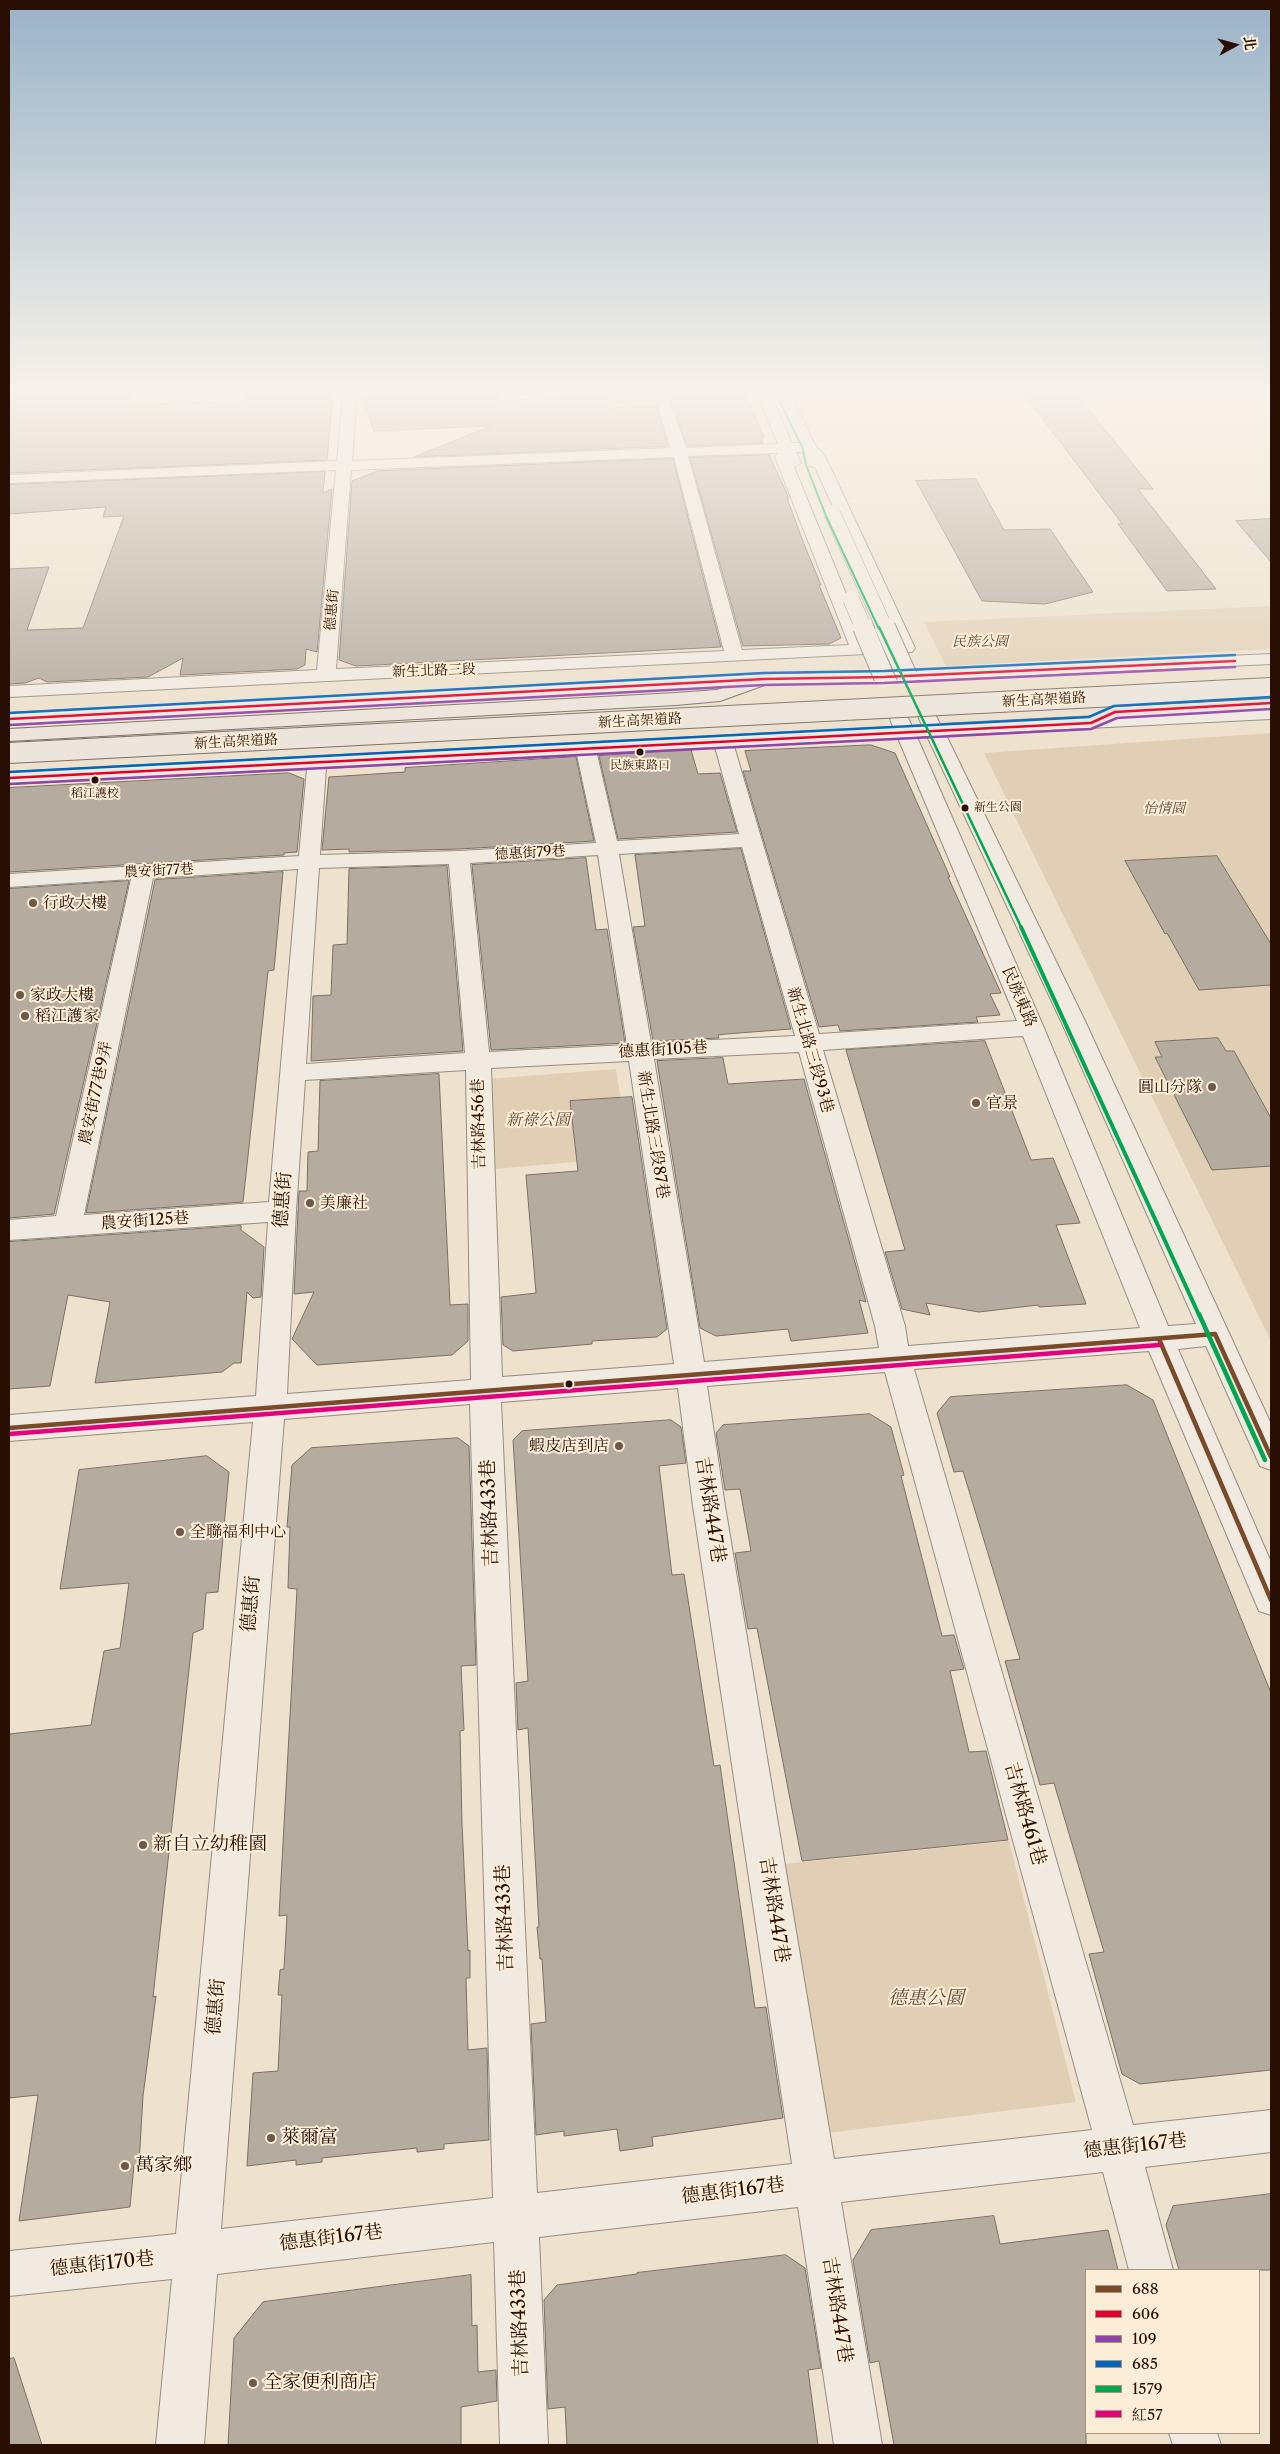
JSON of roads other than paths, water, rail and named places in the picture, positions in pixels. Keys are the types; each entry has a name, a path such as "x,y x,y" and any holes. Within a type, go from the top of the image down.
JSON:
{"highway":[{"name":"新生高架道路","path":"9,741 1271,677"},
{"path":"9,736 676,699 720,695 764,679"},
{"name":"新生高架道路","path":"9,753 1271,688"},
{"path":"1091,723 1115,712 1271,703"}],"street":[{"name":"德惠街","path":"326,676 340,510"},
{"path":"698,510 734,655"},
{"name":"新生北路三段","path":"9,692 860,650 803,510"},
{"name":"民族東路","path":"813,510 884,677 904,732 1032,1028 1159,1339 1271,1600"},
{"path":"830,510 907,676 1068,1012 1271,1457"},
{"path":"843,510 906,648"},
{"name":"新生北路三段","path":"9,719 764,679 884,677 1271,659"},
{"path":"9,778 1271,714"},
{"name":"新生北路三段93巷","path":"723,742 890,1326 896,1359"},
{"name":"新生北路三段87巷","path":"586,749 608,849 689,1362 689,1375"},
{"name":"德惠街","path":"180,2445 269,1408 274,1377 282,1211 317,762"},
{"name":"德惠街79巷","path":"309,862 459,857 750,840"},
{"name":"吉林路456巷","path":"459,857 478,1062 487,1375 485,1391"},
{"name":"農安街77巷","path":"9,880 309,862"},
{"name":"農安街77巷9弄","path":"68,1226 143,872"},
{"name":"德惠街105巷","path":"294,1073 363,1067 808,1043 1032,1028"},
{"name":"農安街125巷","path":"9,1230 282,1211"},
{"path":"9,1428 1215,1334"},
{"name":"吉林路461巷","path":"896,1359 1151,2269"},
{"name":"吉林路447巷","path":"689,1375 858,2445"},
{"name":"吉林路433巷","path":"485,1391 524,2445"},
{"name":"德惠街167巷","path":"195,2254 817,2181 1271,2131"},
{"name":"德惠街170巷","path":"9,2273 195,2254"}],"place":[{"name":"民族東路口","path":"640,752"},
{"name":"稻江護校","path":"95,780"},
{"name":"新生公園","path":"965,808"},
{"name":"行政大樓","path":"33,903"},
{"name":"家政大樓","path":"20,995"},
{"name":"稻江護家","path":"25,1016"},
{"name":"圓山分隊","path":"1212,1087"},
{"name":"官景","path":"976,1103"},
{"name":"美廉社","path":"310,1203"},
{"name":"蝦皮店到店","path":"619,1446"},
{"name":"全聯福利中心","path":"180,1532"},
{"name":"新自立幼稚園","path":"143,1845"},
{"name":"萊爾富","path":"271,2138"},
{"name":"萬家鄉","path":"125,2166"},
{"name":"全家便利商店","path":"253,2383"}],"park label":[{"name":"民族公園","path":"980,642"},
{"name":"怡情園","path":"1164,809"},
{"name":"新祿公園","path":"538,1120"},
{"name":"德惠公園","path":"926,1999"}]}
